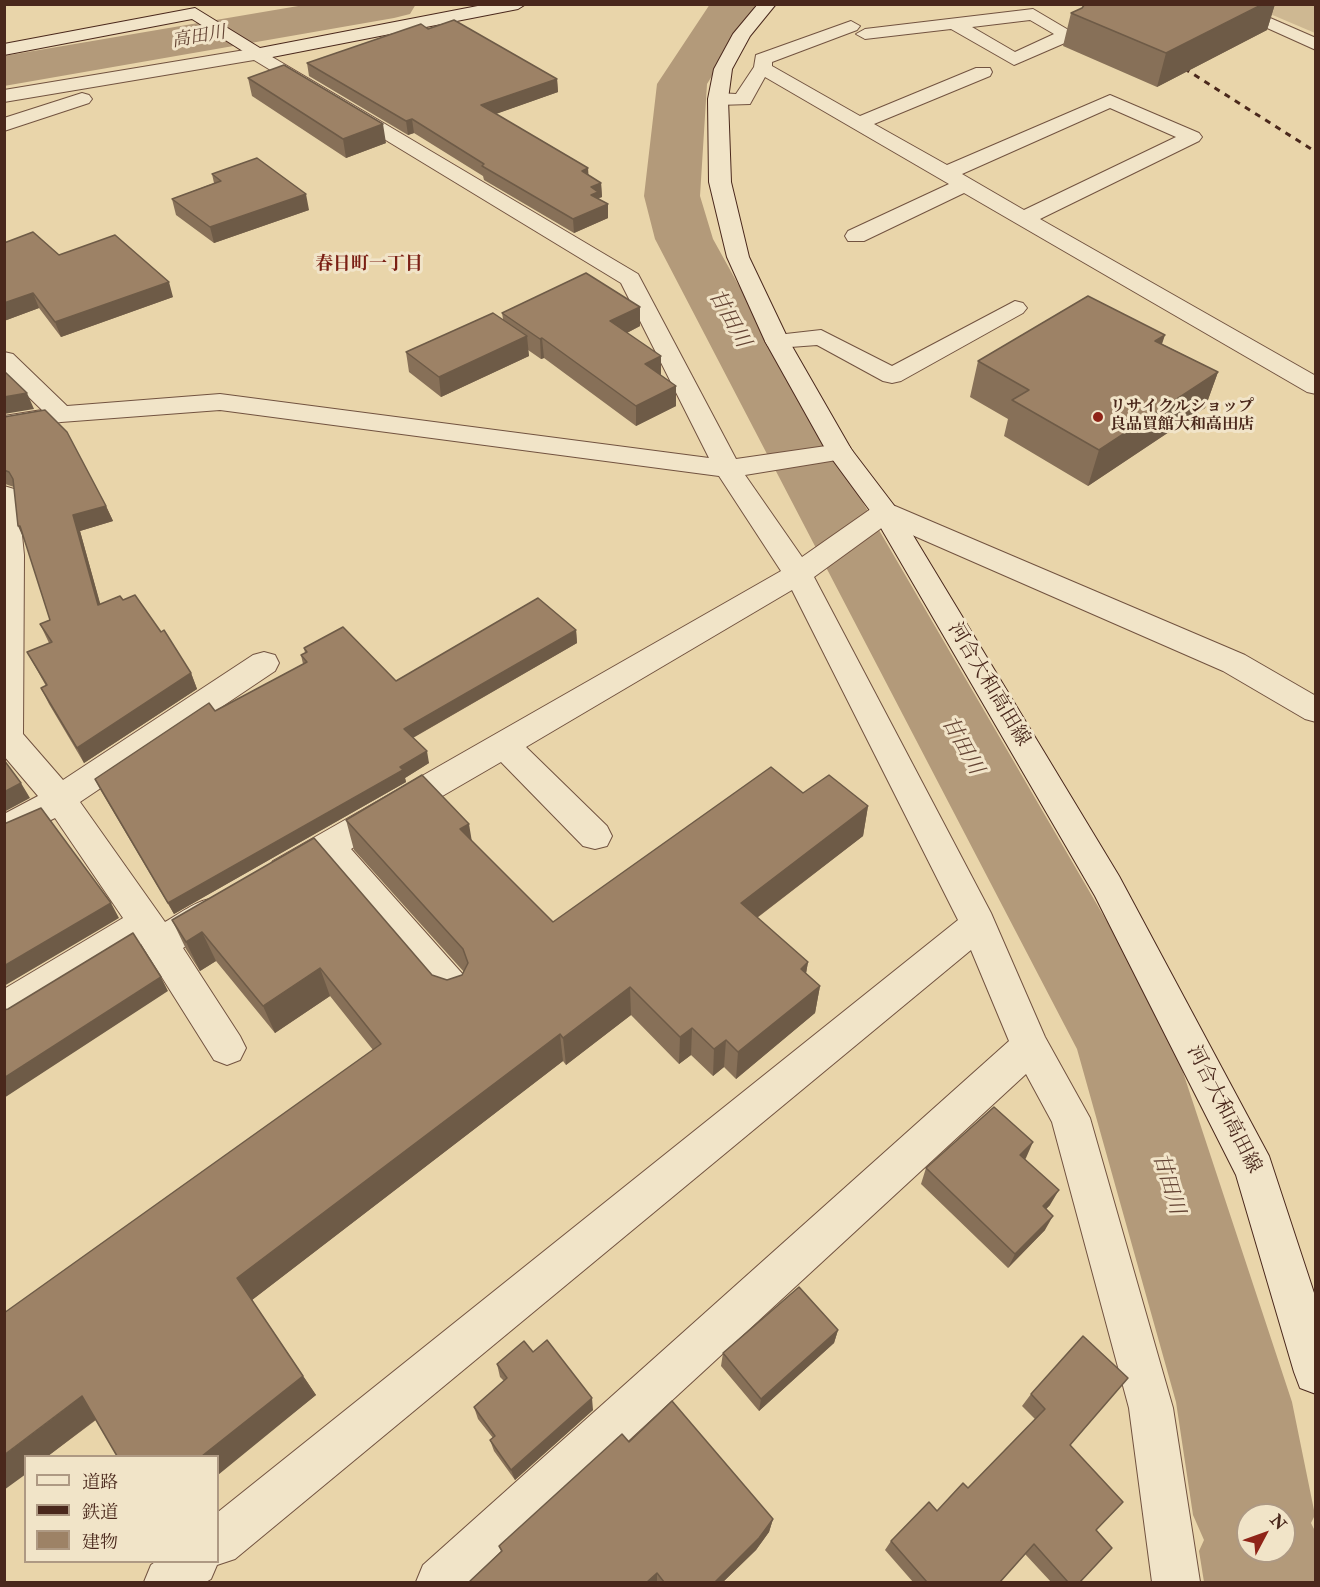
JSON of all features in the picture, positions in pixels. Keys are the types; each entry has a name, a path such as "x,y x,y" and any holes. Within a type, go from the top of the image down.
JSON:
{"street":[{"path":"4,96 91,82 248,49 518,4"},
{"name":"河合大和高田線","path":"768,4 742,34 732,51 723,69 718,99 720,182 738,256 829,453 885,512 1107,886 1255,1170 1316,1372"},
{"path":"1222,4 1316,45"},
{"path":"4,50 197,13 248,49 630,279 807,568 978,924 1030,1046 1070,1118 1151,1408 1176,1582"},
{"path":"835,14 890,50"},
{"path":"764,68 763,59 858,29 955,24 1033,14 1068,35 1014,59 955,24"},
{"path":"718,99 743,100 753,79 764,68"},
{"path":"764,68 1316,387"},
{"path":"859,123 983,72"},
{"path":"4,125 89,96 91,82"},
{"path":"944,174 1110,101 1192,137 1024,218"},
{"path":"856,236 964,185"},
{"path":"777,340 821,337 892,376 1015,308"},
{"path":"4,359 61,414"},
{"path":"4,423 61,414 220,402 744,466 829,453"},
{"path":"4,495 10,555 7,737 60,799 227,1048"},
{"path":"4,1009 152,934 249,892 807,568 885,512 1234,663 1316,711"},
{"path":"4,830 60,799 264,663"},
{"path":"504,744 595,836"},
{"path":"328,846 454,990"},
{"path":"219,1541 978,924"},
{"path":"440,1582 1030,1046"},
{"path":"168,1582 193,1563"}],"shaded area":[{"path":"1249,5 1315,5 1315,33"}],"building":[{"path":"1085,4 1263,4 1166,53 1071,13"},
{"path":"454,20 557,79 481,105 588,168 582,171 601,183 591,187 598,192 591,195 608,204 573,219 482,166 484,164 412,119 406,121 307,63 421,24 428,29"},
{"path":"284,65 383,124 343,139 248,78"},
{"path":"257,158 306,194 210,227 172,199 221,181 212,174"},
{"path":"33,232 59,255 115,235 169,282 55,322 33,293 4,303 4,243"},
{"path":"586,273 640,307 610,321 661,356 645,364 676,386 636,406 542,338 540,339 502,313"},
{"path":"1088,296 1165,335 1155,341 1218,372 1099,450 1012,400 1029,390 978,361"},
{"path":"493,313 527,336 439,377 406,352"},
{"path":"4,371 27,393 4,397"},
{"path":"45,410 67,432 106,506 73,515 98,605 120,596 123,600 135,595 161,632 164,630 191,673 77,748 41,688 47,685 27,652 52,642 40,624 50,620 20,526 18,526 13,479 9,472 4,470 4,417"},
{"path":"538,598 576,630 404,729 427,751 400,767 403,770 168,903 95,779 209,703 215,711 307,662 301,655 307,652 304,648 343,627 396,681"},
{"path":"4,760 21,783 4,792"},
{"path":"771,767 803,793 829,775 868,806 741,903 808,962 801,969 820,986 738,1052 726,1040 714,1049 692,1028 680,1037 630,987 563,1038 560,1034 237,1278 303,1376 203,1455 116,1455 82,1396 4,1455 4,1313 381,1044 320,968 263,1006 202,932 186,942 172,920 314,838 432,975 447,980 462,975 468,963 463,949 346,820 422,775 469,824 460,829 553,922"},
{"path":"41,808 111,903 4,966 4,824"},
{"path":"133,933 161,977 4,1078 4,1010"},
{"path":"994,1107 1033,1142 1020,1155 1059,1190 1043,1206 1053,1216 1015,1254 926,1168"},
{"path":"799,1287 838,1330 761,1399 723,1353"},
{"path":"1083,1336 1128,1378 1070,1445 1123,1502 1096,1530 1112,1548 1080,1582 1068,1582 1034,1544 1000,1582 927,1582 891,1541 929,1502 937,1511 963,1483 968,1488 1045,1409 1031,1394"},
{"path":"547,1340 592,1398 511,1470 490,1440 495,1436 474,1407 507,1378 497,1364 524,1341 533,1352"},
{"path":"672,1401 773,1519 759,1538 715,1582 664,1582 657,1573 647,1582 469,1582 502,1551 499,1546 622,1434 629,1442"}],"waterway":[{"name":"高田川","path":"4,71 394,4"},
{"name":"甘田川","path":"733,4 682,84 672,196 684,239 748,360 813,473 1124,1042 1234,1402 1252,1503"},
{"name":"甘田川","path":"1263,1563 1266,1582"}],"railway":[{"path":"1174,62 1316,152"}],"place":[{"name":"リサイクルショップ 良品買館大和高田店","path":"1098,417"}],"district":[{"name":"春日町一丁目","path":"369,265"}]}
